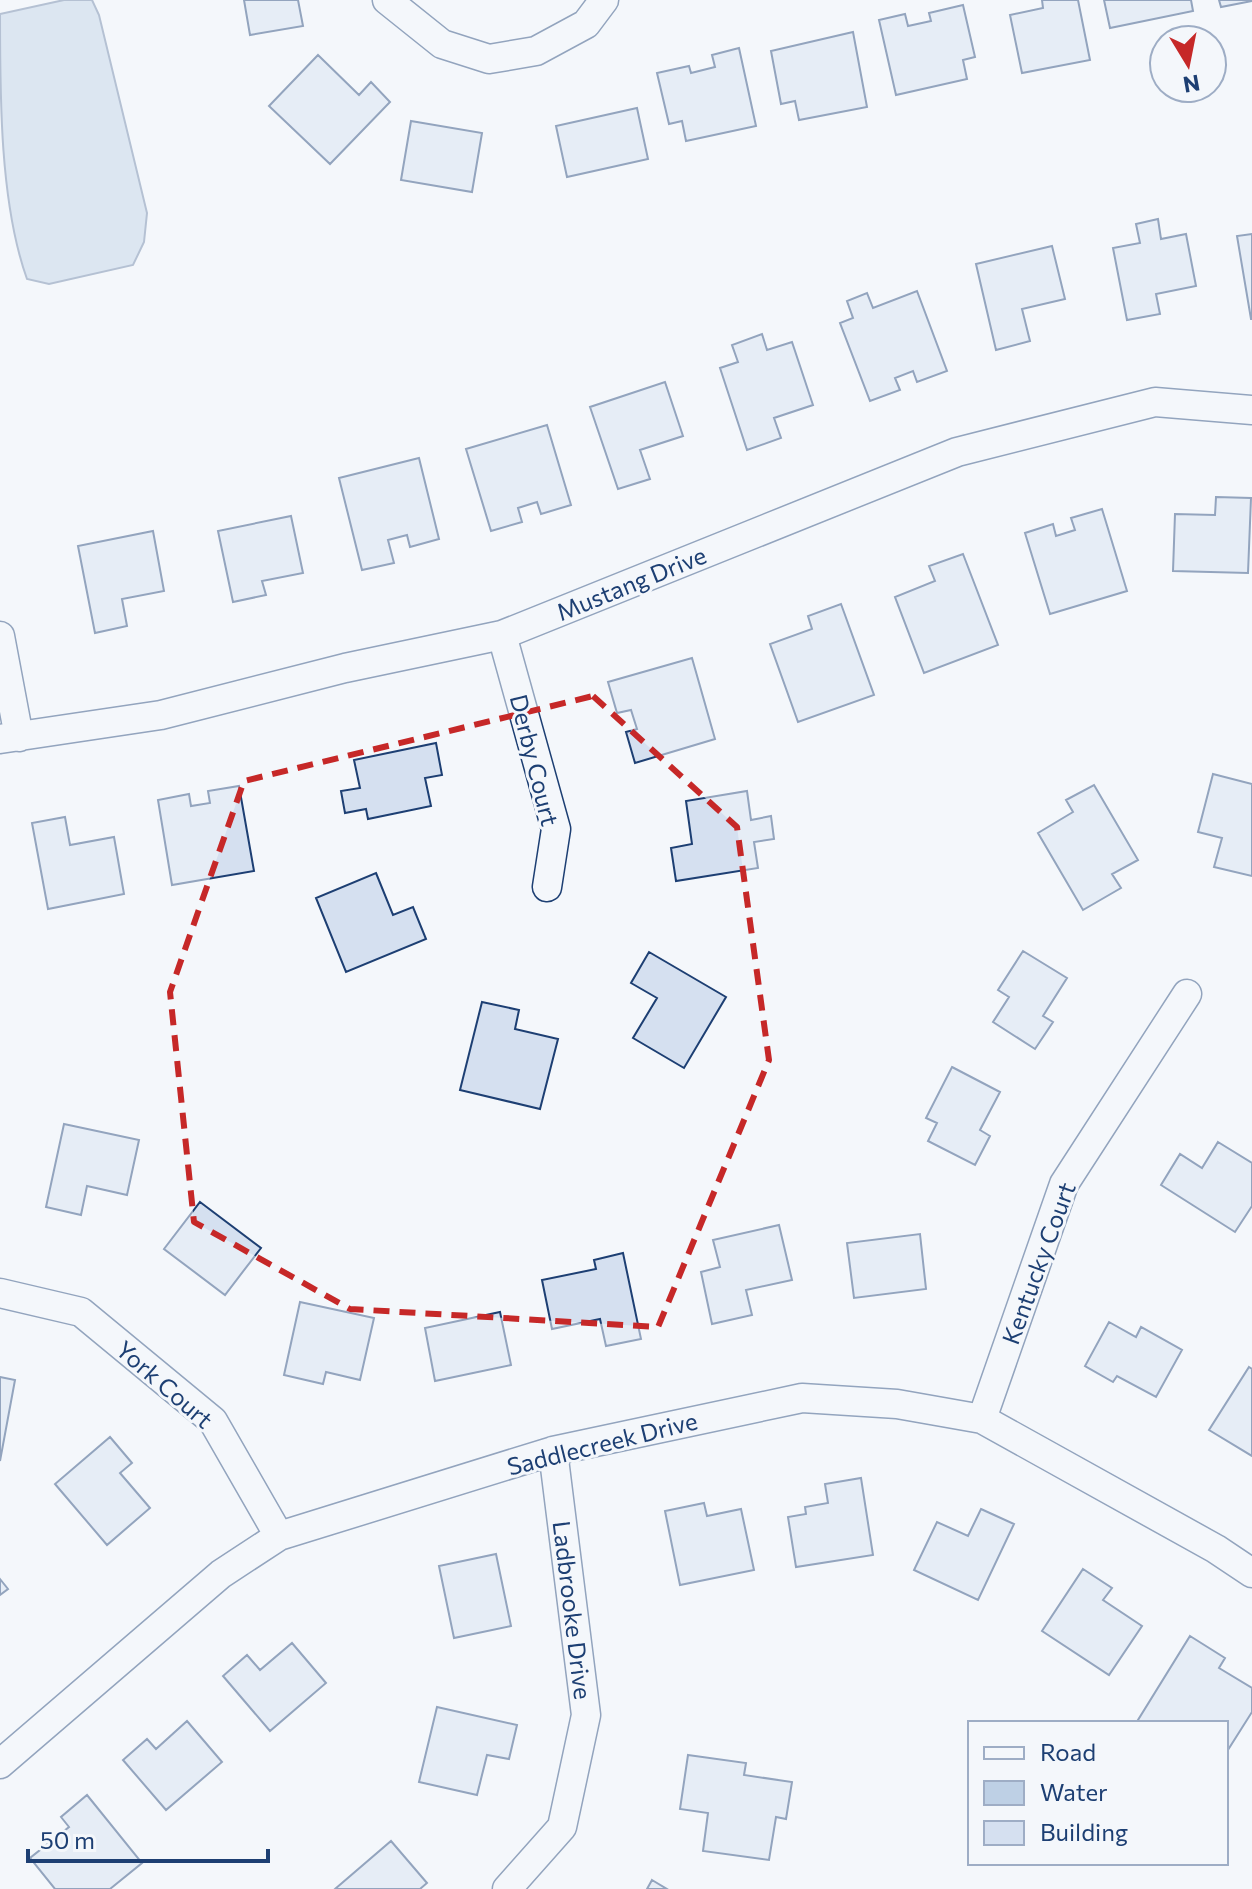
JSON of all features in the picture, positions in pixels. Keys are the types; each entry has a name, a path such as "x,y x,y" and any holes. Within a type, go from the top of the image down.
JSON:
{"street":[{"path":"387,0 442,44 489,59 536,51 586,24 604,0"},
{"name":"Mustang Drive","path":"10,738 161,715 345,668 502,635 957,452 1155,402 1252,410"},
{"name":"Derby Court","path":"502,635 556,829 547,887"},
{"path":"0,636 10,738"},
{"name":"Kentucky Court","path":"982,1419 1064,1184 1187,994"},
{"name":"York Court","path":"0,1293 81,1312 213,1421 279,1536"},
{"name":"Saddlecreek Drive","path":"0,1764 221,1574 279,1536 553,1451 802,1398 897,1404 982,1419 1216,1549 1252,1573"},
{"name":"Ladbrooke Drive","path":"507,1889 562,1827 586,1715 553,1451"}],"highlighted area":[{"path":"593,696 737,827 769,1060 658,1327 350,1309 194,1222 170,992 244,781"}],"water":[{"path":"64,0 92,0 99,15 147,213 144,242 133,265 49,284 27,279 11,218 3,150 0,14"}],"building":[{"path":"244,0 298,0 303,26 250,35"},
{"path":"1042,0 1078,0 1090,60 1022,73 1010,15 1043,8"},
{"path":"1104,0 1191,0 1193,11 1110,28"},
{"path":"1219,0 1252,0 1252,1 1221,7"},
{"path":"963,5 975,57 963,60 967,79 896,95 879,20 905,14 908,26 931,21 929,13"},
{"path":"853,32 867,107 799,120 795,101 781,104 771,51"},
{"path":"739,48 756,126 686,141 682,121 669,124 657,73 689,66 691,73 715,67 712,55"},
{"path":"318,55 359,95 371,82 390,102 330,164 269,106"},
{"path":"637,108 648,159 567,177 556,126"},
{"path":"411,121 482,133 472,192 401,180"},
{"path":"1158,219 1161,239 1186,234 1196,286 1156,294 1160,314 1127,320 1113,248 1140,243 1136,224"},
{"path":"1252,234 1252,319 1251,319 1237,236"},
{"path":"1052,246 1065,299 1022,309 1030,341 996,350 976,264"},
{"path":"917,291 947,371 917,382 913,371 895,378 900,390 870,401 840,323 853,318 847,301 867,293 873,308"},
{"path":"762,334 767,350 792,342 813,405 774,418 781,438 747,450 720,368 738,362 732,345"},
{"path":"665,382 683,436 640,450 650,479 618,489 590,407"},
{"path":"547,425 571,505 541,514 537,502 518,508 522,522 491,531 466,449"},
{"path":"419,458 439,539 410,547 407,535 388,540 394,563 362,570 339,478"},
{"path":"1216,497 1251,498 1248,573 1173,571 1175,514 1215,515"},
{"path":"1102,509 1127,591 1050,614 1025,533 1053,524 1056,536 1075,530 1071,518"},
{"path":"291,516 303,573 262,581 266,595 233,602 218,531"},
{"path":"153,531 164,591 122,599 127,626 95,633 78,546"},
{"path":"963,554 998,645 924,673 895,597 935,581 929,566"},
{"path":"841,604 874,695 798,722 770,644 812,629 808,616"},
{"path":"692,658 715,739 635,763 626,732 637,729 631,710 617,713 608,682"},
{"path":"436,743 442,775 425,778 431,806 368,819 366,809 345,813 341,791 360,788 354,760"},
{"path":"1213,774 1252,784 1252,876 1214,867 1222,838 1198,832"},
{"path":"1094,785 1138,860 1112,874 1121,888 1083,910 1038,833 1073,812 1066,800"},
{"path":"239,786 254,871 172,885 158,800 189,794 191,806 210,803 208,791"},
{"path":"747,791 751,820 771,816 774,839 754,842 758,868 676,881 671,848 692,844 686,801"},
{"path":"65,817 70,845 114,837 124,894 48,909 32,823"},
{"path":"376,873 393,915 413,907 426,939 346,972 316,898"},
{"path":"1023,951 1067,978 1043,1016 1053,1022 1035,1049 993,1022 1009,997 998,990"},
{"path":"649,952 726,997 684,1068 633,1038 657,998 631,983"},
{"path":"482,1002 519,1010 515,1029 558,1039 540,1109 460,1090"},
{"path":"952,1067 1000,1092 980,1130 990,1136 975,1165 928,1141 937,1123 926,1118"},
{"path":"64,1124 139,1140 127,1195 87,1186 81,1215 46,1207"},
{"path":"1218,1142 1252,1163 1252,1206 1235,1232 1161,1185 1180,1154 1202,1168"},
{"path":"200,1202 261,1248 225,1295 164,1249"},
{"path":"779,1225 792,1280 746,1290 752,1315 712,1324 701,1272 720,1267 713,1240"},
{"path":"920,1234 926,1289 854,1298 847,1243"},
{"path":"623,1253 641,1339 606,1346 600,1319 552,1329 542,1280 596,1269 594,1260"},
{"path":"300,1302 374,1318 360,1380 326,1372 323,1384 284,1375"},
{"path":"500,1312 511,1365 435,1381 425,1328"},
{"path":"1109,1322 1136,1337 1141,1327 1182,1350 1156,1397 1117,1376 1113,1382 1085,1366"},
{"path":"1249,1367 1252,1369 1252,1456 1209,1430"},
{"path":"0,1377 15,1380 0,1461"},
{"path":"110,1437 132,1463 120,1473 150,1508 107,1545 55,1484"},
{"path":"861,1478 873,1555 796,1567 788,1517 806,1514 805,1507 828,1503 825,1484"},
{"path":"704,1503 707,1516 741,1509 754,1570 680,1585 665,1511"},
{"path":"981,1509 1014,1524 978,1600 914,1570 937,1522 968,1536"},
{"path":"496,1554 511,1626 454,1638 439,1566"},
{"path":"1083,1569 1112,1588 1103,1600 1142,1626 1109,1675 1042,1631"},
{"path":"0,1579 8,1589 0,1595"},
{"path":"1190,1636 1225,1658 1219,1668 1252,1688 1252,1712 1228,1750 1228,1721 1138,1720"},
{"path":"292,1643 326,1683 270,1731 223,1676 247,1655 260,1670"},
{"path":"437,1707 517,1725 509,1759 487,1755 477,1795 419,1782"},
{"path":"187,1721 222,1762 166,1810 123,1760 147,1739 156,1749"},
{"path":"688,1755 746,1763 744,1775 792,1782 786,1819 776,1817 769,1860 703,1851 708,1813 680,1809"},
{"path":"87,1795 142,1863 110,1889 55,1889 30,1858 69,1827 61,1817"},
{"path":"391,1841 427,1883 420,1889 335,1889"},
{"path":"652,1880 667,1889 647,1889"}]}
